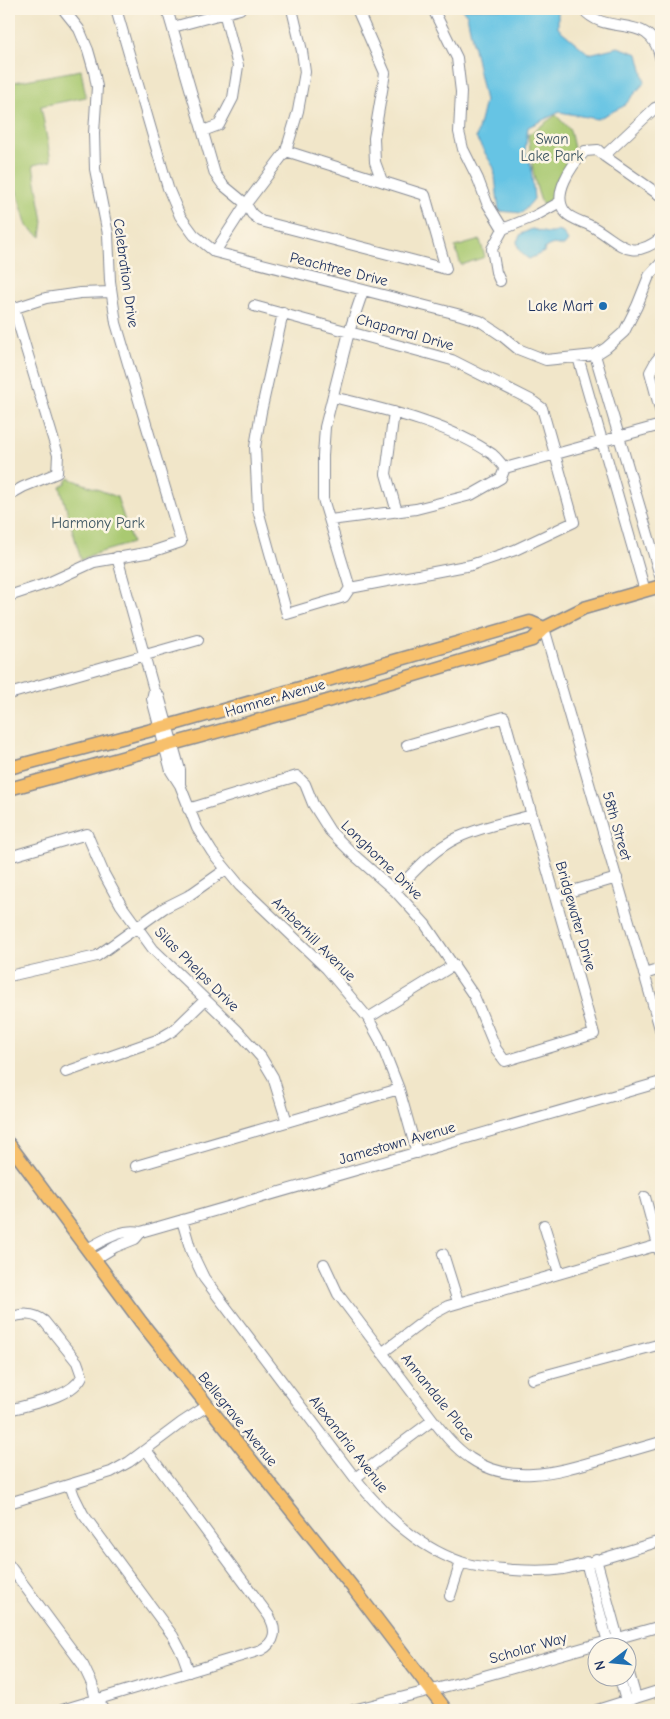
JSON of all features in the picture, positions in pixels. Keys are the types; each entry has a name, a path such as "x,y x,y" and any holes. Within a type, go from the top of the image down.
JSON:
{"main road":[{"name":"Hamner Avenue","path":"9,789 323,702 532,640 544,628 584,608 661,586"},
{"name":"Hamner Avenue","path":"9,768 163,727 530,622 544,628"},
{"name":"Bellegrave Avenue","path":"9,1144 207,1406 354,1589 446,1710"}],"street":[{"name":"Celebration Drive","path":"63,9 79,29 88,50 97,87 94,133 95,169 108,234 111,292 116,323 181,542 151,552 117,557"},
{"name":"Peachtree Drive","path":"116,9 168,188 180,216 194,235 215,252 363,291 461,314 480,321 518,349 546,360 595,355"},
{"path":"167,9 218,180 246,204 252,214 261,221 446,269 425,195 286,151"},
{"path":"173,27 240,9"},
{"path":"215,252 246,204 286,151 298,111 305,72 292,9"},
{"path":"357,9 385,73 374,138 374,162 382,181"},
{"path":"433,9 457,58 461,92 459,132 463,149 474,170 487,203 503,229"},
{"path":"583,9 600,21 641,29 651,37 659,48 661,60"},
{"path":"203,131 219,125 232,98 238,66 224,12"},
{"path":"604,156 655,108 661,106"},
{"path":"661,196 598,150 585,151 576,161 563,184 560,202 566,213 597,229 616,244 626,249 651,246 661,238"},
{"path":"500,281 496,272 492,249 503,229 535,216 560,202"},
{"path":"661,263 649,276 624,332 595,355 661,579"},
{"path":"283,313 260,412 255,447 258,510 287,614 344,598 350,588 323,499 322,456 325,427 363,291"},
{"path":"9,495 57,473 58,455 11,310 46,298 80,293 111,292"},
{"name":"Chaparral Drive","path":"254,306 452,360 531,400 542,408 574,522 514,550 471,565 350,588"},
{"path":"661,355 650,372 661,413"},
{"path":"578,357 645,591"},
{"path":"333,397 394,412 449,430 494,455 505,468"},
{"path":"394,412 386,474 397,512"},
{"path":"505,468 661,425"},
{"path":"330,520 416,509 472,495 501,478 505,468"},
{"path":"9,596 48,584 94,562 117,557"},
{"name":"Amberhill Avenue","path":"117,557 154,690 159,696 171,770 180,785 188,809 212,852 225,870 272,919 327,969 368,1018 379,1038 399,1089 417,1152"},
{"name":"58th Street","path":"544,628 661,1032"},
{"path":"9,694 198,640"},
{"name":"Bridgewater Drive","path":"407,745 504,717 594,1034 505,1060"},
{"name":"Longhorne Drive","path":"188,809 297,776 305,784 313,804 330,831 395,891 425,924 474,996 496,1049 505,1060"},
{"path":"395,891 428,857 457,838 477,830 532,815"},
{"name":"Silas Phelps Drive","path":"9,857 88,834 104,874 121,905 153,949 237,1030 261,1058 273,1077 287,1122"},
{"path":"9,976 97,956 158,912 188,896 225,870"},
{"path":"555,896 617,878"},
{"path":"368,1018 454,965"},
{"path":"644,974 661,969"},
{"path":"66,1072 157,1040 174,1030 205,1000"},
{"name":"Jamestown Avenue","path":"91,1254 135,1239 141,1232 661,1082"},
{"path":"136,1166 399,1089"},
{"path":"644,1197 661,1256"},
{"name":"Alexandria Avenue","path":"182,1220 191,1251 204,1278 354,1478 373,1501 396,1522 428,1545 461,1562 494,1568 536,1572 562,1569 661,1541"},
{"path":"544,1225 559,1273"},
{"path":"382,1353 433,1314 458,1302 658,1245"},
{"path":"443,1254 458,1302"},
{"name":"Annandale Place","path":"324,1264 338,1294 382,1353 447,1438 471,1459 495,1469 520,1474 543,1474 661,1442"},
{"path":"9,1318 23,1314 39,1317 49,1326 77,1362 82,1376 77,1385 68,1391 9,1410"},
{"path":"532,1379 661,1344"},
{"path":"9,1503 111,1472 146,1450 207,1406"},
{"path":"354,1478 433,1420"},
{"path":"62,1710 95,1705 189,1672 261,1650 269,1645 274,1637 274,1626 269,1616 146,1450"},
{"path":"70,1485 83,1514 173,1636 189,1672"},
{"path":"591,1560 612,1636"},
{"path":"450,1596 461,1562"},
{"path":"9,1565 83,1665 92,1684 95,1705"},
{"name":"Scholar Way","path":"633,1636 661,1626"},
{"name":"Scholar Way","path":"353,1710 588,1650"},
{"path":"624,1686 631,1700"},
{"path":"630,1686 631,1700"},
{"path":"597,1710 661,1690"},
{"path":"95,1705 104,1710"}],"green space":[{"path":"81,70 86,97 41,106 51,161 33,165 43,221 41,237 27,226 9,165 9,83"},
{"name":"Swan Lake Park","path":"556,115 570,130 575,153 558,178 557,200 544,208 535,181 528,135"},
{"path":"480,240 485,257 461,265 455,247"},
{"name":"Harmony Park","path":"69,478 117,497 132,543 91,555 81,560 60,486 65,484"}],"water":[{"path":"462,9 558,9 558,28 589,54 618,47 638,54 645,82 624,106 597,119 560,112 528,127 525,151 531,166 534,199 522,213 499,211 494,168 476,138 485,101 467,15"},
{"path":"532,229 548,233 558,231 563,233 568,241 564,246 554,244 548,246 544,252 529,259 520,252 517,241 521,234"}],"place":[{"name":"Lake Mart","path":"603,306"}]}
